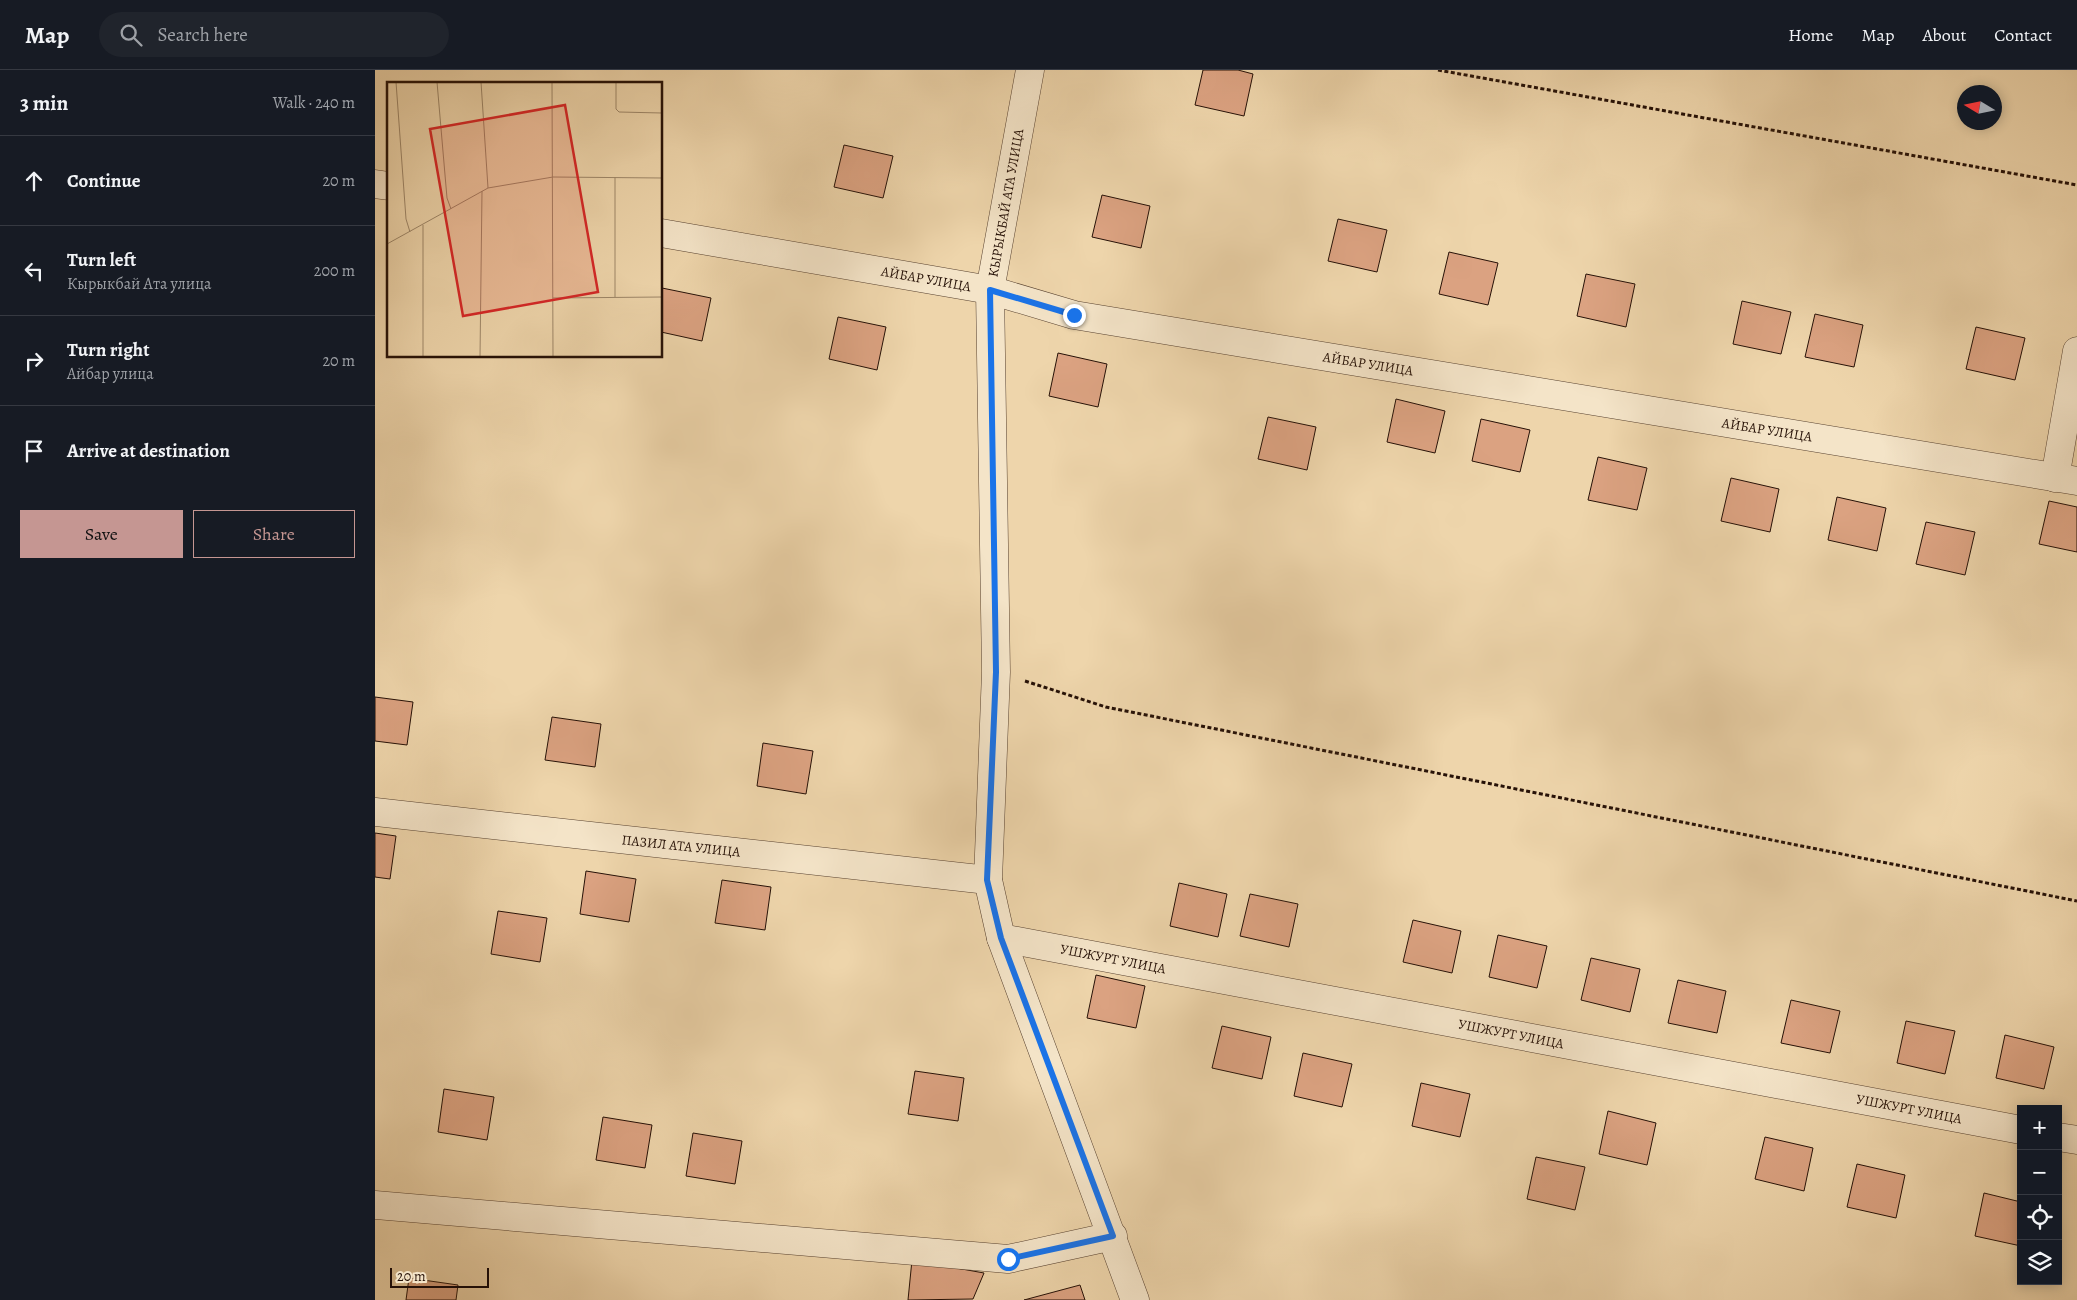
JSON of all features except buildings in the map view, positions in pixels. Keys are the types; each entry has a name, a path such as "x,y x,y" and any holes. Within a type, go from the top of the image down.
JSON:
{"street":[{"name":"КЫРЫКБАЙ АТА УЛИЦА","path":"1030,70 990,290 996,672 987,880 1001,938 1113,1236 1135,1300"},
{"name":"АЙБАР УЛИЦА","path":"663,233 990,290 1074,315 2066,480"},
{"path":"2066,480 2077,351"},
{"name":"ПАЗИЛ АТА УЛИЦА","path":"375,812 987,880"},
{"name":"УШЖУРТ УЛИЦА","path":"1001,938 2017,1129"},
{"path":"2062,1138 2077,1140"},
{"path":"375,1205 1008,1259 1113,1236"}],"path":[{"path":"1438,70 2077,185"},
{"path":"996,672 1106,707 2077,901"}],"route":[{"path":"1008,1259 1113,1236 1001,938 987,880 996,672 990,290 1074,315"}]}
